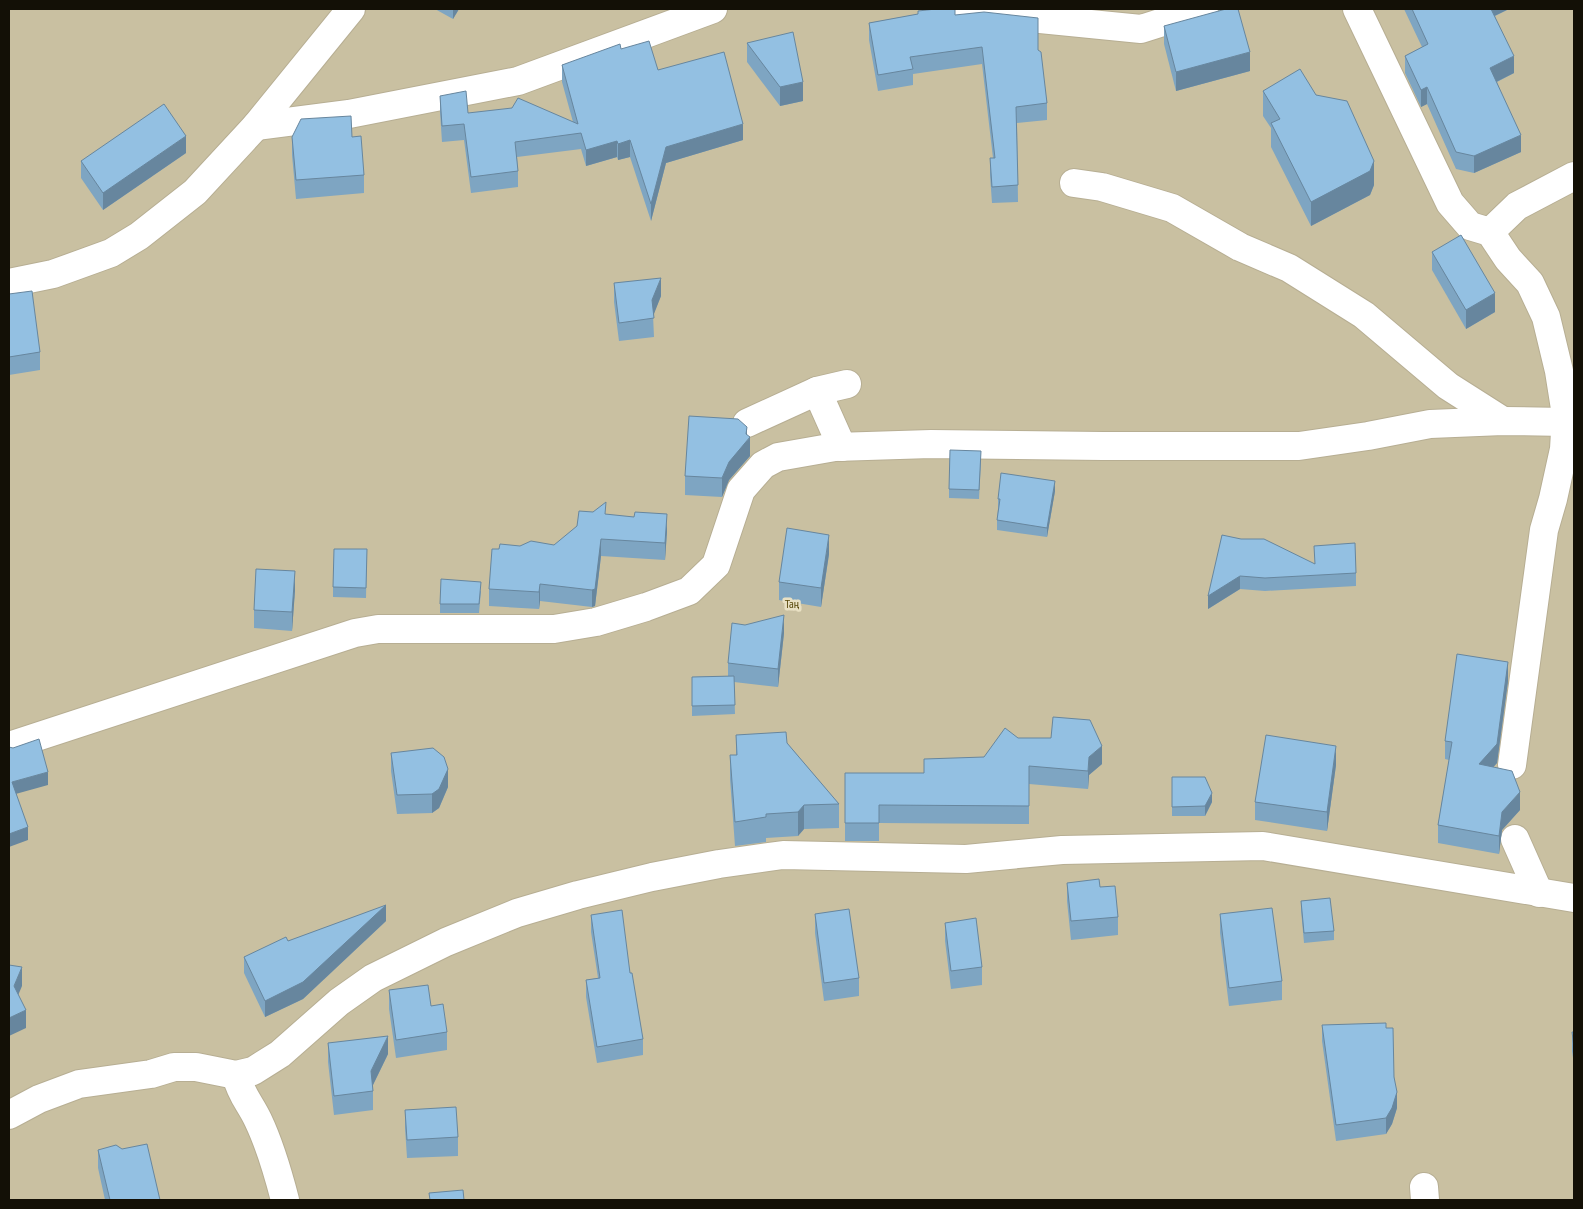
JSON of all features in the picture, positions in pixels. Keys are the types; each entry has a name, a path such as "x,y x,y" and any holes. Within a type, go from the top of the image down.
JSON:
{"street":[{"path":"9,283 53,274 111,253 139,236 195,192 256,126 351,9"},
{"path":"256,126 349,114 518,81 713,9"},
{"path":"940,9 1141,29 1204,9"},
{"path":"1357,9 1450,202 1470,226 1490,232 1508,259 1530,283 1546,317 1559,371 1566,422 1564,449 1554,499 1544,530 1512,765"},
{"path":"1490,232 1517,206 1574,176"},
{"path":"1074,182 1102,187 1172,208 1240,247 1289,268 1364,314 1448,386 1503,421"},
{"path":"747,423 817,391 847,384"},
{"path":"817,391 842,447"},
{"path":"9,746 355,633 378,629 554,628 596,622 646,607 689,591 716,565 741,490 763,465 778,457 842,447 932,444 1299,446 1368,436 1430,424 1503,421 1566,422"},
{"path":"1515,839 1539,893"},
{"path":"9,1115 38,1099 79,1084 151,1074 174,1068 196,1067 236,1075 253,1071 280,1054 339,1002 374,978 446,942 517,913 652,876 783,855 966,859 1062,850 1263,846 1574,898"},
{"path":"236,1075 240,1092 258,1119 276,1166 285,1200"}],"green space":[{"name":"Таң","path":"9,9 1574,9 1574,1200 9,1200"}],"building":[{"path":"955,9 955,15 984,12 1038,18 1038,50 1041,52 1047,103 1016,107 1018,185 992,187 990,158 995,158 982,47 910,57 913,69 878,75 869,23 918,14 918,11"},
{"path":"1226,9 1238,9 1250,52 1176,72 1164,26"},
{"path":"1412,9 1491,9 1514,56 1490,68 1521,135 1474,156 1456,152 1427,87 1421,90 1405,56 1428,44"},
{"path":"793,32 803,82 780,87 747,43"},
{"path":"649,41 658,70 724,52 743,124 666,147 651,204 630,140 618,144 617,141 586,150 581,133 515,142 518,171 471,177 464,124 442,126 440,96 466,91 468,113 512,108 518,98 578,124 562,65 620,44 621,49"},
{"path":"1300,69 1316,95 1347,101 1374,161 1370,171 1311,202 1271,123 1280,119 1263,91"},
{"path":"164,104 186,136 103,193 81,161"},
{"path":"351,116 352,137 361,136 364,175 296,180 292,137 301,119"},
{"path":"1461,235 1495,293 1466,310 1432,252"},
{"path":"661,278 652,300 654,318 619,323 614,283"},
{"path":"32,291 40,352 9,357 9,294"},
{"path":"689,416 738,419 747,427 746,434 750,437 729,462 722,478 685,476"},
{"path":"950,450 981,451 979,490 949,489"},
{"path":"1001,473 1055,481 1047,528 997,520"},
{"path":"606,502 605,514 634,517 635,512 667,514 665,543 601,539 595,589 592,590 540,584 539,592 489,589 492,549 499,549 500,544 520,546 531,541 554,545 577,526 579,511 593,512"},
{"path":"787,528 829,535 821,588 779,582"},
{"path":"1222,535 1241,539 1264,539 1315,564 1314,546 1355,543 1356,573 1265,578 1240,576 1208,596"},
{"path":"334,549 367,549 366,588 333,587"},
{"path":"256,569 295,571 292,612 254,610"},
{"path":"441,579 481,582 479,604 440,604"},
{"path":"784,615 778,669 728,663 732,623 745,625"},
{"path":"1457,654 1508,662 1497,744 1479,764 1512,771 1520,792 1502,812 1499,836 1438,825 1452,742 1445,741"},
{"path":"734,676 735,705 692,706 692,677"},
{"path":"1053,717 1090,720 1102,746 1089,757 1088,771 1029,766 1029,806 879,805 879,823 845,823 845,773 924,773 924,759 984,757 1005,728 1018,738 1051,738"},
{"path":"786,732 787,743 839,804 804,805 798,812 766,814 766,817 735,822 730,755 737,755 736,735"},
{"path":"1266,735 1336,746 1327,812 1255,802"},
{"path":"39,739 48,772 12,782 28,827 9,834 9,747 13,748"},
{"path":"433,748 444,757 448,769 439,789 432,794 397,795 391,753"},
{"path":"1172,777 1205,777 1212,793 1205,806 1172,807"},
{"path":"1099,879 1100,887 1115,886 1118,917 1071,921 1067,883"},
{"path":"1330,898 1334,931 1304,933 1301,901"},
{"path":"386,905 303,982 265,1001 244,957 286,937 288,941"},
{"path":"1272,908 1282,981 1229,988 1220,914"},
{"path":"849,909 859,978 824,983 815,914"},
{"path":"622,910 630,973 632,973 643,1039 597,1047 586,980 600,978 591,915"},
{"path":"976,918 982,967 951,971 945,923"},
{"path":"9,965 22,967 14,986 26,1010 9,1018"},
{"path":"428,985 431,1006 443,1004 447,1032 396,1040 389,990"},
{"path":"1386,1023 1386,1028 1393,1028 1394,1077 1397,1092 1392,1108 1386,1118 1336,1125 1322,1025"},
{"path":"388,1036 371,1071 373,1091 334,1096 328,1043"},
{"path":"456,1107 458,1137 407,1140 405,1110"},
{"path":"147,1144 160,1200 110,1200 98,1150 116,1145 122,1149"},
{"path":"463,1190 464,1200 430,1200 429,1193"}]}
